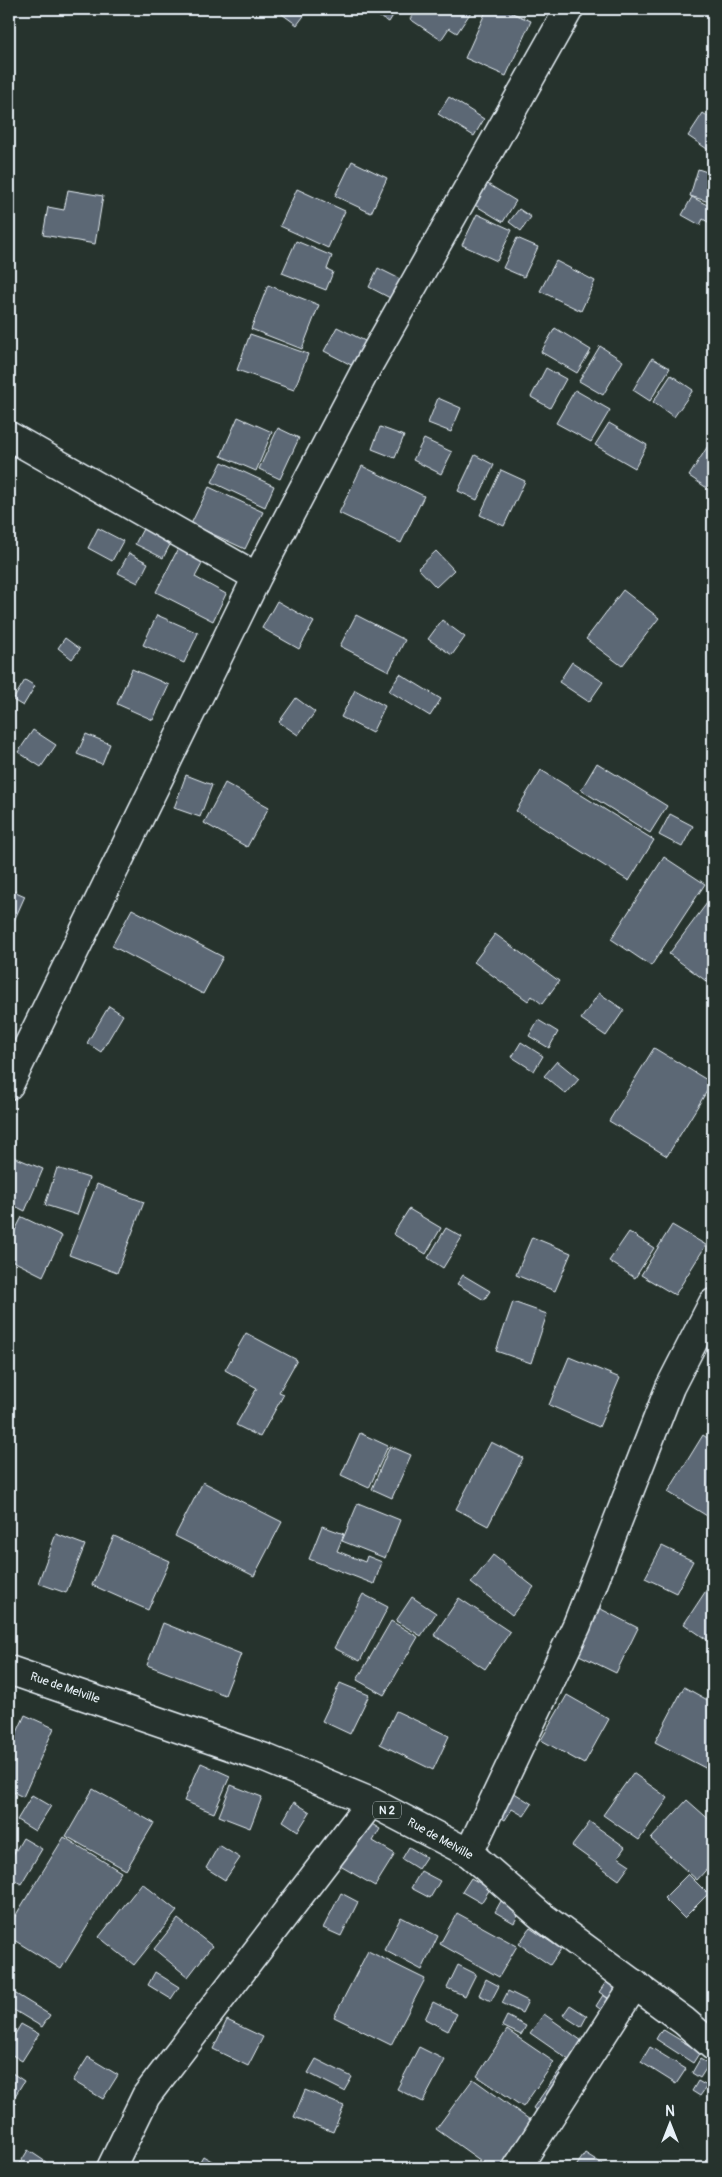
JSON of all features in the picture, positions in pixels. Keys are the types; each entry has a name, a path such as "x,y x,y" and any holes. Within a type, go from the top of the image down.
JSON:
{"street":[{"path":"9,1085 257,577 364,373 569,9"},
{"path":"9,436 257,577"},
{"path":"469,1853 577,1624 670,1387 713,1303"},
{"name":"Rue de Melville","path":"9,1670 264,1758 371,1802 469,1853 540,1915 634,1984 713,2046"},
{"path":"112,2168 146,2096 371,1802"},
{"path":"517,2168 634,1984"}],"building":[{"path":"275,9 309,9 297,25"},
{"path":"374,9 397,9 389,22 372,13"},
{"path":"408,9 473,9 457,33 449,28 441,40 410,19 414,13"},
{"path":"487,9 503,9 531,21 506,76 465,58"},
{"path":"449,97 484,119 474,136 438,114"},
{"path":"703,113 713,120 713,153 688,136"},
{"path":"352,161 387,178 371,213 335,196"},
{"path":"698,169 713,174 713,203 690,196"},
{"path":"481,180 516,201 503,222 468,201"},
{"path":"297,189 345,211 328,248 280,226"},
{"path":"68,190 103,196 95,244 43,235 48,207 64,210"},
{"path":"692,197 713,208 713,225 703,219 700,225 682,215"},
{"path":"519,209 531,217 521,231 509,222"},
{"path":"477,214 512,230 497,261 462,245"},
{"path":"517,238 538,247 524,277 503,268"},
{"path":"296,241 332,256 327,269 333,272 326,290 282,273"},
{"path":"556,261 595,281 581,311 540,291"},
{"path":"378,268 402,280 392,299 369,287"},
{"path":"268,285 319,305 302,349 251,329"},
{"path":"337,327 369,343 357,368 324,351"},
{"path":"555,328 591,350 577,373 541,352"},
{"path":"250,334 308,354 294,390 237,370"},
{"path":"600,346 623,361 603,395 579,381"},
{"path":"652,358 670,368 650,401 633,390"},
{"path":"546,368 566,379 550,408 531,397"},
{"path":"671,375 693,390 674,417 653,402"},
{"path":"575,390 610,410 591,442 556,423"},
{"path":"438,398 461,408 451,432 428,423"},
{"path":"238,417 272,432 256,471 221,456"},
{"path":"609,423 647,445 635,468 595,445"},
{"path":"380,427 404,436 395,458 372,449"},
{"path":"278,428 299,438 280,479 259,469"},
{"path":"424,439 452,452 441,474 413,460"},
{"path":"711,441 713,442 713,492 689,476"},
{"path":"475,455 494,465 477,500 458,491"},
{"path":"222,462 274,486 265,507 212,482"},
{"path":"362,466 424,496 401,543 339,513"},
{"path":"501,470 525,481 504,526 480,515"},
{"path":"209,487 263,512 245,549 191,524"},
{"path":"144,527 172,541 163,558 135,544"},
{"path":"98,528 123,541 112,561 88,548"},
{"path":"179,547 204,560 195,577 226,594 213,621 156,592"},
{"path":"436,551 454,570 436,587 418,568"},
{"path":"129,553 148,563 138,583 118,573"},
{"path":"623,590 659,618 622,666 586,639"},
{"path":"277,601 314,622 299,649 262,628"},
{"path":"157,615 198,633 184,663 143,645"},
{"path":"356,615 405,640 389,671 340,646"},
{"path":"442,620 465,637 452,655 428,639"},
{"path":"65,638 80,649 72,659 58,648"},
{"path":"572,662 603,682 589,702 559,682"},
{"path":"132,669 169,685 153,720 117,704"},
{"path":"400,674 441,699 430,716 389,691"},
{"path":"25,680 35,686 23,706 13,700"},
{"path":"355,690 385,706 372,733 341,717"},
{"path":"296,698 315,712 298,735 279,722"},
{"path":"33,730 56,745 41,767 18,752"},
{"path":"86,734 110,744 102,764 77,754"},
{"path":"597,763 667,806 650,833 581,790"},
{"path":"541,770 654,840 629,881 516,811"},
{"path":"186,775 212,785 200,817 174,808"},
{"path":"225,783 269,807 247,847 204,823"},
{"path":"670,814 693,826 682,847 659,835"},
{"path":"664,857 705,884 651,966 611,939"},
{"path":"9,889 25,896 9,932"},
{"path":"713,895 713,986 669,954"},
{"path":"132,909 223,957 203,994 112,946"},
{"path":"495,934 559,981 542,1004 532,996 528,1001 474,962"},
{"path":"599,993 624,1010 606,1036 581,1019"},
{"path":"109,1006 123,1015 101,1052 87,1043"},
{"path":"538,1020 558,1032 549,1048 529,1036"},
{"path":"521,1042 543,1056 534,1071 512,1057"},
{"path":"654,1048 712,1083 667,1156 609,1121"},
{"path":"557,1061 579,1079 566,1094 544,1076"},
{"path":"9,1155 43,1169 25,1211 9,1203"},
{"path":"57,1168 89,1178 77,1215 45,1205"},
{"path":"97,1184 144,1202 117,1273 69,1255"},
{"path":"409,1209 441,1228 426,1254 393,1234"},
{"path":"22,1217 62,1236 43,1276 9,1259 9,1242"},
{"path":"672,1225 706,1245 675,1295 641,1275"},
{"path":"446,1228 462,1237 443,1268 428,1258"},
{"path":"629,1232 654,1248 635,1278 609,1261"},
{"path":"532,1237 571,1253 555,1291 516,1275"},
{"path":"463,1275 490,1291 484,1300 457,1284"},
{"path":"513,1302 547,1314 531,1363 496,1351"},
{"path":"246,1333 297,1360 279,1392 284,1394 260,1437 236,1425 257,1388 225,1370"},
{"path":"569,1357 620,1378 599,1427 549,1405"},
{"path":"360,1433 388,1446 369,1488 341,1475"},
{"path":"703,1435 713,1442 712,1519 668,1492"},
{"path":"491,1442 523,1458 488,1526 456,1509"},
{"path":"390,1446 411,1455 392,1498 372,1489"},
{"path":"203,1482 282,1522 254,1576 175,1536"},
{"path":"358,1503 400,1520 385,1558 342,1541"},
{"path":"322,1526 344,1534 337,1551 365,1562 367,1556 382,1562 374,1584 309,1559"},
{"path":"56,1534 85,1545 66,1593 38,1583"},
{"path":"114,1536 170,1561 148,1610 92,1585"},
{"path":"662,1546 693,1561 676,1593 645,1578"},
{"path":"493,1555 534,1587 512,1615 471,1583"},
{"path":"713,1580 713,1644 684,1624"},
{"path":"363,1594 388,1607 360,1661 334,1648"},
{"path":"412,1597 436,1613 421,1636 396,1621"},
{"path":"459,1598 510,1632 485,1669 434,1635"},
{"path":"599,1608 638,1628 616,1673 577,1654"},
{"path":"391,1621 418,1637 384,1695 357,1680"},
{"path":"163,1623 241,1654 225,1695 147,1665"},
{"path":"340,1683 369,1695 350,1734 322,1721"},
{"path":"684,1687 713,1703 713,1772 655,1742"},
{"path":"567,1695 609,1719 584,1764 541,1740"},
{"path":"396,1711 449,1736 433,1770 380,1744"},
{"path":"25,1715 54,1728 23,1797 9,1790 9,1750"},
{"path":"201,1763 230,1776 214,1813 184,1801"},
{"path":"633,1773 668,1798 639,1840 603,1815"},
{"path":"231,1785 262,1797 250,1828 219,1816"},
{"path":"93,1789 154,1823 126,1870 66,1836"},
{"path":"508,1789 532,1804 524,1816 512,1809 505,1820 493,1813"},
{"path":"32,1795 51,1806 35,1831 17,1820"},
{"path":"687,1800 713,1823 713,1862 697,1880 651,1839"},
{"path":"294,1802 310,1812 298,1831 283,1821"},
{"path":"362,1818 380,1829 373,1841 395,1854 375,1886 335,1863"},
{"path":"590,1822 625,1847 618,1857 630,1865 619,1880 572,1846"},
{"path":"64,1837 121,1872 61,1969 9,1937 9,1926"},
{"path":"23,1838 42,1849 21,1884 9,1877 9,1862"},
{"path":"219,1845 240,1858 225,1880 206,1868"},
{"path":"409,1847 426,1857 418,1869 402,1859"},
{"path":"421,1871 440,1881 430,1898 411,1888"},
{"path":"688,1874 708,1894 684,1918 664,1898"},
{"path":"471,1878 490,1889 481,1903 462,1892"},
{"path":"142,1883 177,1911 134,1965 99,1937"},
{"path":"341,1893 358,1902 341,1936 323,1928"},
{"path":"501,1901 520,1912 514,1923 495,1912"},
{"path":"457,1913 517,1946 499,1977 440,1944"},
{"path":"401,1917 438,1936 422,1970 384,1950"},
{"path":"178,1919 212,1946 188,1977 154,1949"},
{"path":"530,1928 561,1949 550,1965 519,1944"},
{"path":"368,1951 425,1979 391,2045 334,2017"},
{"path":"458,1965 476,1974 465,1996 447,1988"},
{"path":"155,1972 179,1987 171,1999 148,1985"},
{"path":"486,1979 499,1986 491,2001 479,1995"},
{"path":"606,1982 621,1992 614,2002 599,1992"},
{"path":"11,1991 50,2015 42,2027 9,2007"},
{"path":"508,1991 528,2001 522,2013 502,2003"},
{"path":"603,1995 615,2004 608,2015 596,2006"},
{"path":"433,2002 457,2014 448,2031 425,2019"},
{"path":"570,2005 587,2016 581,2027 563,2015"},
{"path":"544,2014 582,2041 569,2060 530,2033"},
{"path":"507,2016 526,2026 521,2035 502,2026"},
{"path":"227,2020 263,2037 248,2066 213,2049"},
{"path":"21,2024 39,2034 22,2061 9,2053 9,2044"},
{"path":"662,2029 700,2052 693,2063 656,2039"},
{"path":"507,2030 554,2062 523,2107 477,2076"},
{"path":"419,2047 445,2060 423,2102 397,2089"},
{"path":"650,2047 686,2069 676,2084 641,2062"},
{"path":"88,2057 118,2075 103,2099 73,2081"},
{"path":"316,2059 352,2077 344,2091 308,2073"},
{"path":"700,2059 709,2064 700,2078 692,2073"},
{"path":"567,2060 578,2068 543,2116 533,2108"},
{"path":"9,2071 24,2081 12,2101 9,2099"},
{"path":"473,2079 537,2125 506,2168 491,2168 436,2129"},
{"path":"698,2081 707,2086 700,2096 692,2091"},
{"path":"305,2090 344,2106 333,2132 294,2117"},
{"path":"28,2150 46,2162 42,2168 24,2168 19,2165"},
{"path":"585,2153 609,2168 575,2168"},
{"path":"203,2156 224,2168 196,2168"},
{"path":"9,2162 17,2167 17,2168 9,2168"}]}
